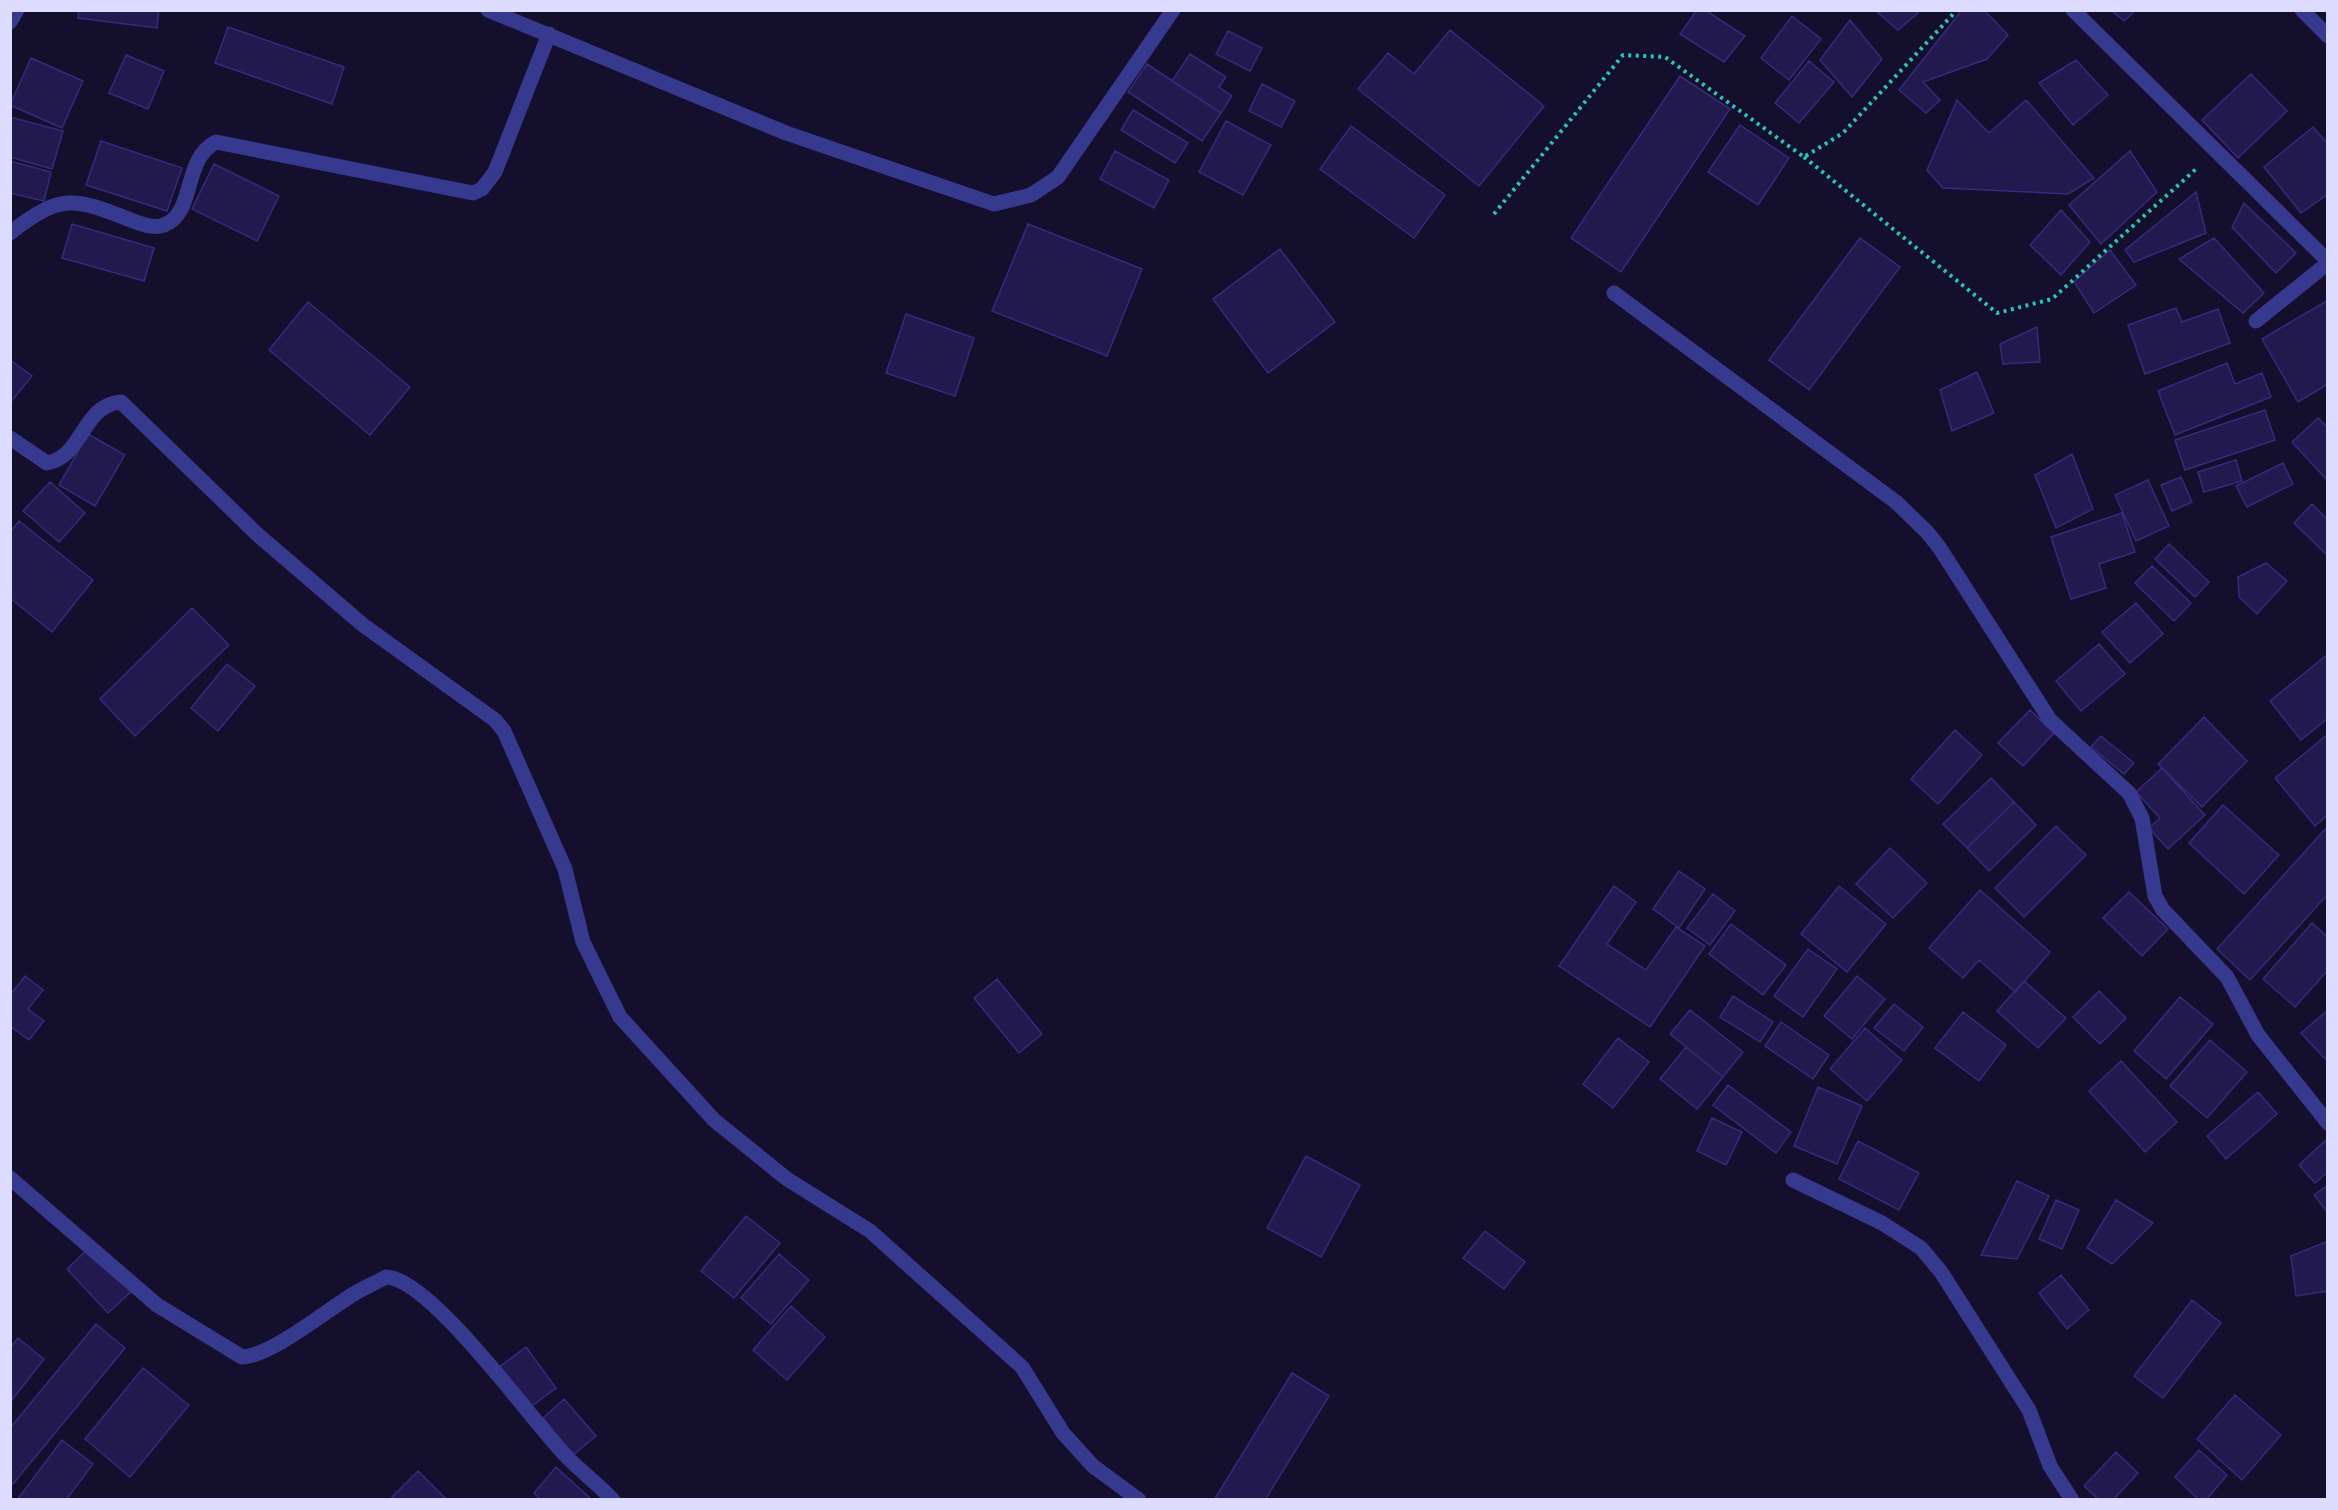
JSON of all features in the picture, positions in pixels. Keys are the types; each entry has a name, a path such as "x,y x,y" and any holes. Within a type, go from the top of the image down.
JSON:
{"street":[{"path":"10,22 17,10"},
{"path":"488,10 786,133 994,204 1031,195 1058,177 1173,10"},
{"path":"2073,10 2328,262 2256,321"},
{"path":"2302,10 2328,36"},
{"path":"10,233 40,211 77,201 144,225 156,227 165,225 180,210 197,161 208,146 216,142 473,193 482,189 495,172 549,34"},
{"path":"1614,293 1896,502 1927,532 2050,720 2134,799 2142,818 2155,896 2163,910 2227,977 2258,1035 2328,1123"},
{"path":"10,438 47,463 54,462 67,453 101,407 111,402 121,402 266,543 363,625 495,720 504,731 565,869 584,942 620,1017 714,1120 787,1179 870,1231 1022,1367 1063,1433 1093,1466 1139,1500"},
{"path":"11,1179 157,1305 242,1357 259,1354 277,1344 355,1293 386,1277 403,1281 438,1308 568,1459 613,1500"},
{"path":"1793,1180 1882,1224 1921,1248 1941,1272 2029,1410 2050,1466 2072,1500"}],"path":[{"path":"1804,157 1843,133 1957,10"},
{"path":"1494,214 1623,55 1665,57 1804,157 1997,313 2052,299 2216,151"}],"building":[{"path":"79,10 159,10 157,28 78,18"},
{"path":"1697,10 1705,10 1745,36 1724,62 1680,34"},
{"path":"1915,10 1918,13 1898,30 1877,12"},
{"path":"1962,10 1984,10 2008,35 1987,59 1923,82 1940,100 1926,113 1899,90"},
{"path":"2111,10 2136,10 2124,21"},
{"path":"1792,16 1821,39 1789,80 1761,58"},
{"path":"1850,20 1882,59 1852,97 1820,60"},
{"path":"228,27 344,67 332,104 215,63"},
{"path":"1450,30 1544,106 1479,186 1358,89 1388,53 1414,74"},
{"path":"1228,31 1262,48 1250,71 1216,54"},
{"path":"1190,54 1226,77 1219,87 1232,96 1221,113 1172,81"},
{"path":"126,55 164,71 148,109 109,93"},
{"path":"31,58 83,81 62,128 10,105"},
{"path":"2076,60 2108,95 2073,125 2039,83"},
{"path":"1809,61 1834,82 1799,123 1775,103"},
{"path":"1147,64 1221,113 1202,141 1128,92"},
{"path":"2251,74 2287,111 2238,158 2202,120"},
{"path":"1680,76 1730,109 1621,272 1571,238"},
{"path":"1262,84 1295,101 1281,127 1249,111"},
{"path":"1957,100 1989,133 2026,100 2094,178 2068,194 1943,188 1927,170"},
{"path":"1133,110 1188,143 1175,163 1121,130"},
{"path":"10,117 63,131 52,169 10,157"},
{"path":"1226,121 1271,145 1243,195 1199,172"},
{"path":"1740,125 1789,158 1758,205 1708,172"},
{"path":"1351,126 1445,195 1414,238 1320,169"},
{"path":"2313,127 2328,144 2328,194 2301,213 2264,167"},
{"path":"101,141 182,168 167,211 86,185"},
{"path":"1115,151 1169,180 1154,208 1100,179"},
{"path":"2130,151 2157,192 2101,244 2069,205"},
{"path":"10,161 51,172 44,201 10,193"},
{"path":"214,164 279,196 257,241 192,209"},
{"path":"2196,192 2206,233 2134,262 2125,250"},
{"path":"2244,203 2296,253 2276,273 2232,227"},
{"path":"2061,210 2090,242 2061,275 2030,245"},
{"path":"72,224 154,248 144,281 62,258"},
{"path":"1028,224 1142,269 1107,356 992,311"},
{"path":"1860,238 1900,267 1809,390 1769,360"},
{"path":"2214,238 2264,293 2243,313 2179,259"},
{"path":"1280,249 1335,322 1268,373 1213,299"},
{"path":"2110,250 2136,285 2094,313 2074,282"},
{"path":"2328,300 2328,384 2298,402 2262,339"},
{"path":"308,302 410,387 370,435 269,350"},
{"path":"2176,308 2182,322 2218,309 2230,343 2145,374 2128,325"},
{"path":"906,314 974,338 955,396 886,373"},
{"path":"2037,327 2040,362 2003,364 2000,344"},
{"path":"10,360 32,376 10,403"},
{"path":"2227,363 2235,384 2262,373 2271,397 2175,435 2158,391"},
{"path":"1977,372 1994,413 1952,431 1940,390"},
{"path":"2265,410 2275,440 2185,470 2175,440"},
{"path":"2318,418 2328,428 2328,481 2292,442"},
{"path":"88,434 125,455 95,506 59,485"},
{"path":"2072,454 2093,509 2056,528 2035,475"},
{"path":"2236,460 2242,481 2204,492 2198,472"},
{"path":"2283,463 2293,484 2247,507 2236,486"},
{"path":"2181,477 2192,502 2172,511 2161,485"},
{"path":"2148,480 2169,526 2136,541 2115,495"},
{"path":"50,482 85,513 59,542 23,511"},
{"path":"2312,504 2328,520 2328,556 2294,523"},
{"path":"2122,513 2135,552 2099,564 2106,588 2071,599 2051,537"},
{"path":"19,521 93,580 52,632 10,598 10,532"},
{"path":"2169,544 2209,582 2195,597 2155,559"},
{"path":"2266,563 2287,581 2257,614 2239,597 2238,577"},
{"path":"2152,566 2191,603 2174,621 2135,583"},
{"path":"2136,603 2163,634 2130,663 2102,632"},
{"path":"192,608 229,645 135,736 100,699"},
{"path":"2099,644 2125,674 2081,711 2056,681"},
{"path":"2328,654 2328,718 2301,740 2270,701"},
{"path":"227,664 255,686 218,731 191,708"},
{"path":"2030,710 2054,733 2023,766 1998,743"},
{"path":"2204,717 2247,761 2202,807 2158,764"},
{"path":"1955,730 1982,755 1938,804 1911,779"},
{"path":"2328,734 2328,815 2315,826 2275,778"},
{"path":"2101,736 2134,763 2124,774 2091,747"},
{"path":"2162,768 2205,815 2168,849 2149,828 2160,818 2136,792"},
{"path":"1991,778 2014,802 1967,848 1943,824"},
{"path":"2014,802 2036,825 1989,871 1967,848"},
{"path":"2223,805 2279,855 2244,894 2189,843"},
{"path":"2056,826 2086,855 2024,917 1995,888"},
{"path":"2328,826 2328,894 2250,980 2217,949"},
{"path":"1890,848 1927,883 1893,918 1856,884"},
{"path":"1679,871 1705,889 1679,928 1653,909"},
{"path":"1614,886 1636,902 1607,944 1646,970 1676,927 1705,946 1650,1027 1559,966"},
{"path":"1839,886 1886,924 1847,972 1801,934"},
{"path":"1980,890 2050,952 2015,992 1979,960 1963,978 1929,948"},
{"path":"2129,892 2168,929 2142,956 2103,918"},
{"path":"1713,894 1735,911 1710,945 1687,928"},
{"path":"2312,923 2328,937 2328,970 2295,1007 2263,979"},
{"path":"1731,924 1786,965 1763,995 1709,954"},
{"path":"1808,949 1837,969 1803,1017 1774,996"},
{"path":"25,976 43,990 28,1009 44,1021 29,1040 10,1026 10,995"},
{"path":"1857,976 1885,999 1852,1039 1824,1016"},
{"path":"997,979 1042,1034 1019,1053 974,998"},
{"path":"2024,981 2066,1018 2038,1048 1997,1011"},
{"path":"2099,991 2126,1018 2100,1044 2073,1017"},
{"path":"1733,996 1773,1022 1760,1042 1720,1017"},
{"path":"2180,997 2213,1024 2166,1079 2134,1051"},
{"path":"1894,1004 1923,1027 1904,1051 1874,1028"},
{"path":"1690,1010 1743,1052 1723,1077 1670,1034"},
{"path":"2328,1010 2328,1062 2301,1033"},
{"path":"1963,1012 2006,1045 1979,1081 1935,1048"},
{"path":"1781,1022 1829,1055 1813,1079 1765,1046"},
{"path":"1865,1028 1902,1060 1867,1101 1830,1069"},
{"path":"1618,1038 1649,1062 1613,1108 1583,1084"},
{"path":"2210,1040 2247,1072 2207,1118 2170,1086"},
{"path":"1686,1047 1723,1077 1697,1109 1660,1079"},
{"path":"2121,1061 2177,1122 2145,1152 2089,1091"},
{"path":"1728,1085 1791,1132 1776,1153 1713,1105"},
{"path":"1818,1087 1862,1106 1837,1164 1794,1146"},
{"path":"2258,1092 2277,1114 2226,1159 2207,1136"},
{"path":"1712,1118 1742,1132 1726,1165 1697,1151"},
{"path":"2327,1139 2328,1172 2315,1183 2299,1165"},
{"path":"1858,1141 1919,1173 1899,1210 1839,1179"},
{"path":"1306,1156 1360,1185 1321,1257 1267,1228"},
{"path":"2017,1181 2049,1196 2017,1259 1981,1255"},
{"path":"2328,1185 2328,1213 2314,1195"},
{"path":"2056,1200 2079,1210 2062,1249 2039,1239"},
{"path":"2116,1200 2153,1223 2112,1264 2087,1248"},
{"path":"746,1216 780,1243 734,1298 701,1271"},
{"path":"1485,1231 1525,1262 1504,1289 1463,1258"},
{"path":"2328,1241 2328,1291 2296,1296 2291,1256"},
{"path":"91,1246 132,1291 108,1313 67,1269"},
{"path":"779,1254 809,1280 771,1324 741,1298"},
{"path":"2061,1275 2089,1310 2067,1329 2039,1293"},
{"path":"2192,1300 2221,1323 2163,1398 2134,1376"},
{"path":"791,1306 825,1337 787,1380 753,1350"},
{"path":"96,1324 125,1348 13,1484 10,1482 10,1428"},
{"path":"18,1338 44,1359 12,1400 10,1348"},
{"path":"526,1347 556,1388 529,1408 498,1368"},
{"path":"143,1368 189,1405 130,1477 85,1439"},
{"path":"1292,1373 1329,1396 1265,1500 1214,1500"},
{"path":"2235,1395 2281,1435 2242,1480 2197,1439"},
{"path":"564,1399 596,1436 573,1455 543,1418"},
{"path":"62,1440 93,1464 66,1500 17,1500"},
{"path":"2199,1450 2227,1475 2206,1500 2199,1500 2175,1477"},
{"path":"2116,1452 2138,1473 2113,1500 2099,1500 2084,1486"},
{"path":"556,1467 592,1500 541,1500 534,1493"},
{"path":"418,1471 447,1500 394,1500 392,1497"}]}
